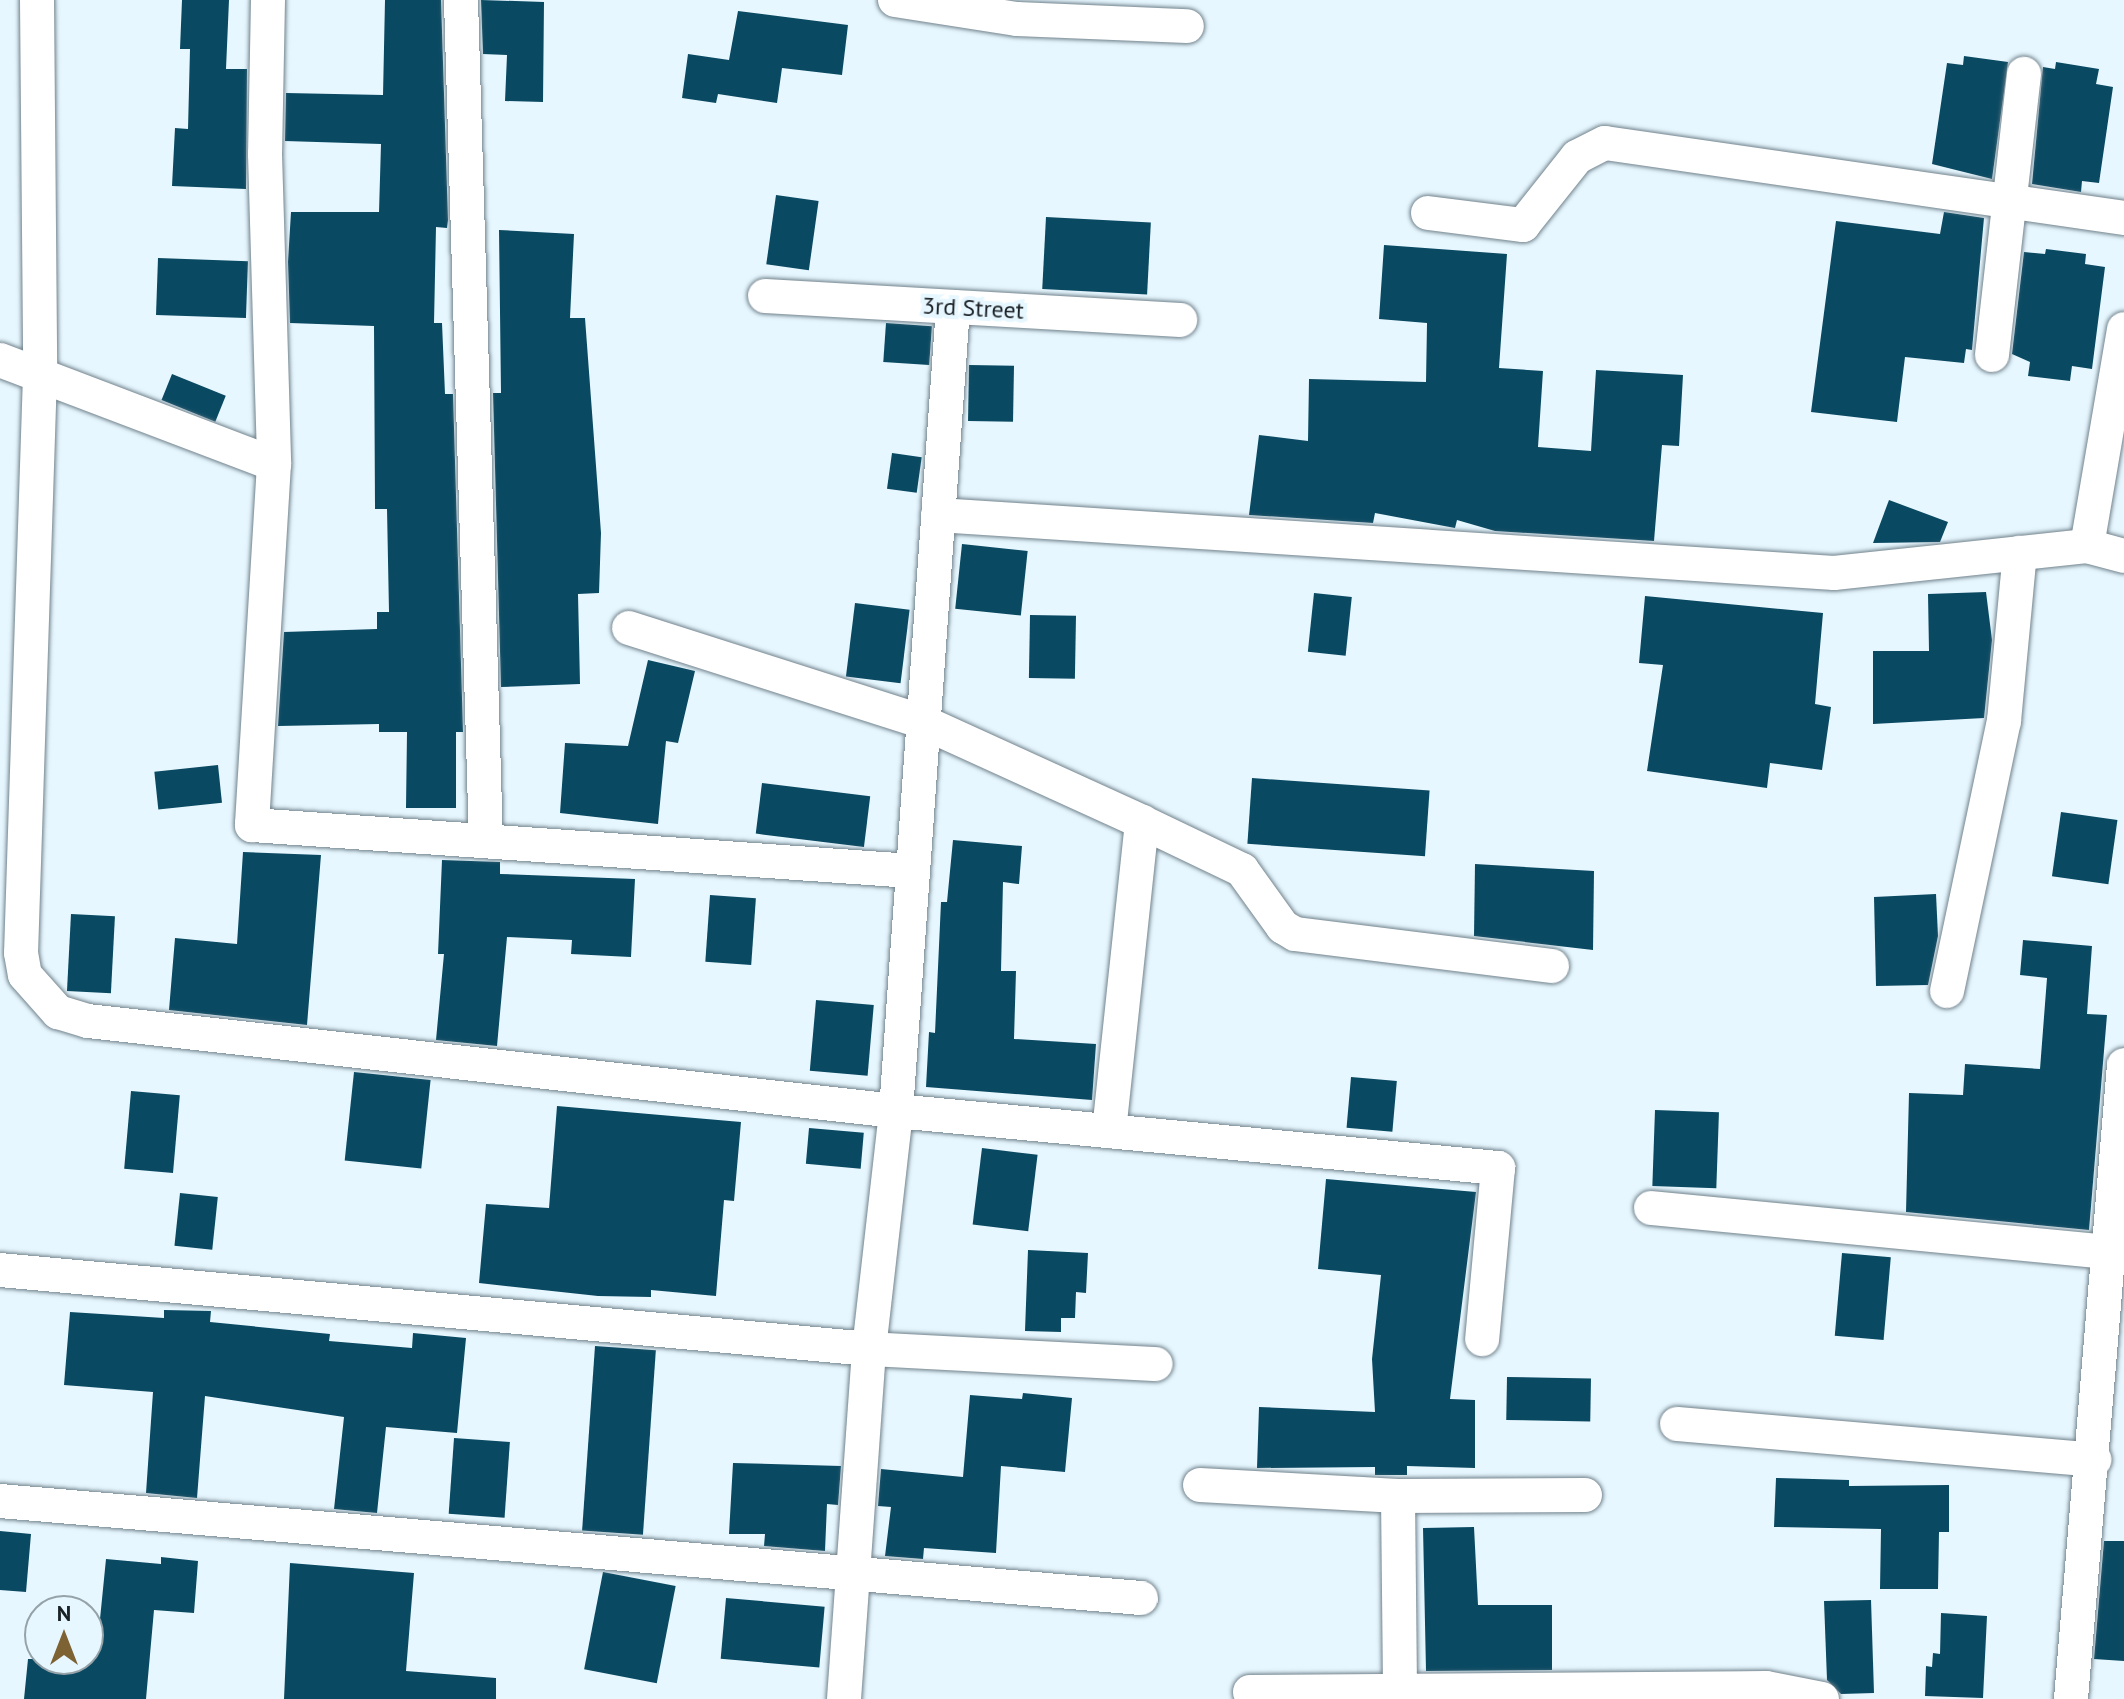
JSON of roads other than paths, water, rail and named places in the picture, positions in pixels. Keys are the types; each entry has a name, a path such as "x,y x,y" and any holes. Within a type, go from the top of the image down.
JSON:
{"street":[{"path":"37,0 40,375 21,953 25,975 58,1012 896,1111 1498,1168 1482,1339"},
{"path":"268,0 265,154 274,464 252,825 912,871"},
{"path":"461,0 486,841"},
{"path":"895,0 1187,26"},
{"path":"1992,355 2024,74"},
{"path":"1428,213 1523,225 1577,157 1605,143 2124,218"},
{"name":"3rd Street","path":"765,296 1180,320"},
{"path":"844,1699 869,1349 896,1111 953,307"},
{"path":"2087,546 2124,329"},
{"path":"0,360 274,464"},
{"path":"938,515 1834,573 2087,546 2124,556"},
{"path":"1947,991 2004,721 2020,553"},
{"path":"629,628 923,722 1142,822 1242,870 1283,927 1295,934 1552,966"},
{"path":"1109,1131 1142,822"},
{"path":"2071,1699 2112,1252 2124,1065"},
{"path":"1651,1208 2112,1252"},
{"path":"0,1270 869,1349 1156,1364"},
{"path":"1677,1424 2094,1460"},
{"path":"1200,1485 1398,1496 1585,1495"},
{"path":"1398,1496 1400,1694"},
{"path":"0,1501 855,1571 1141,1598"},
{"path":"1250,1692 1400,1694 1766,1688 1822,1699"}]}
